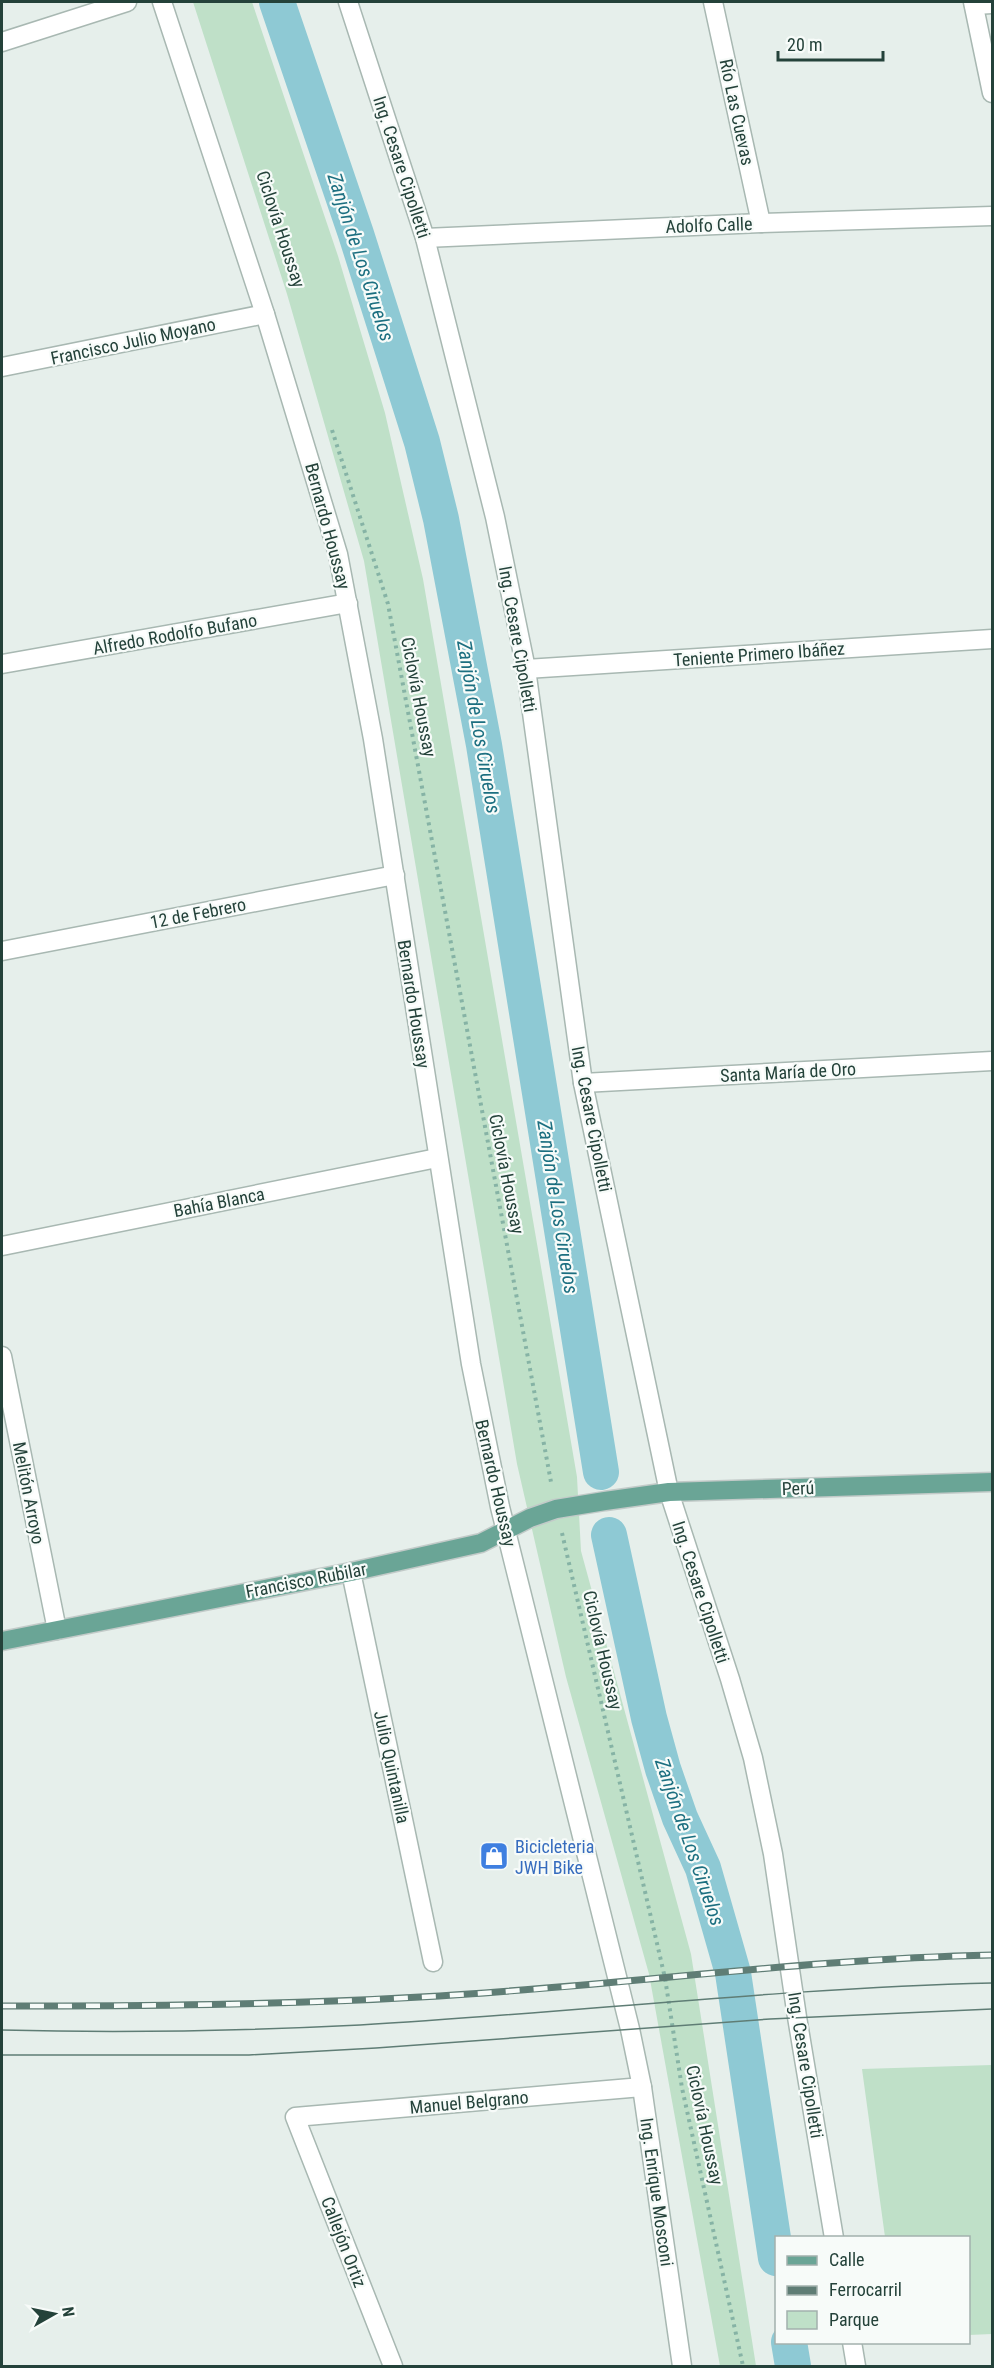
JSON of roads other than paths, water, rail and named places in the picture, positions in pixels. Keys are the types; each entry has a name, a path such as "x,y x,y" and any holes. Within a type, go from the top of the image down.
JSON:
{"main road":[{"name":"Perú","path":"604,1501 669,1492 993,1482"},
{"name":"Francisco Rubilar","path":"2,1641 481,1544 530,1518 556,1509 604,1501"}],"street":[{"path":"2,42 127,2"},
{"name":"Bernardo Houssay","path":"162,2 265,314 338,554 395,875 437,1158 481,1420 506,1532 627,2018"},
{"name":"Ing. Cesare Cipolletti","path":"348,2 425,238 495,517 526,669 583,1083 669,1492 730,1679 753,1758 774,1854 797,2018 834,2236"},
{"name":"Río Las Cuevas","path":"713,2 761,223"},
{"path":"993,4 974,3 993,93"},
{"name":"Adolfo Calle","path":"425,238 761,223 993,216"},
{"name":"Francisco Julio Moyano","path":"2,368 265,314"},
{"name":"Alfredo Rodolfo Bufano","path":"2,664 348,603"},
{"name":"Teniente Primero Ibáñez","path":"526,669 993,639"},
{"name":"12 de Febrero","path":"2,951 395,875"},
{"name":"Santa María de Oro","path":"583,1083 993,1061"},
{"name":"Bahía Blanca","path":"2,1245 437,1158"},
{"name":"Melitón Arroyo","path":"2,1356 57,1630"},
{"name":"Julio Quintanilla","path":"351,1572 433,1962"},
{"name":"Ing. Enrique Mosconi","path":"627,2018 642,2087 682,2367"},
{"name":"Manuel Belgrano","path":"296,2117 642,2087"},
{"name":"Callejón Ortiz","path":"296,2117 393,2367"},
{"path":"852,2344 856,2367"}],"waterway":[{"name":"Zanjón de Los Ciruelos","path":"277,2 356,234 422,442 441,519 484,745 601,1472"},
{"name":"Zanjón de Los Ciruelos","path":"609,1535 649,1718 663,1769 680,1818 703,1868 733,1973 775,2251"},
{"name":"Zanjón de Los Ciruelos","path":"789,2344 793,2366"}],"tram line":[{"path":"2,2030 181,2031 360,2025 755,1995 992,1983"},
{"path":"2,2055 249,2055 770,2019 992,2009"}],"railway":[{"path":"2,2006 316,2002 420,1997 563,1987 777,1967 992,1955"}],"place":[{"name":"Bicicleteria JWH Bike","path":"494,1856"}]}
